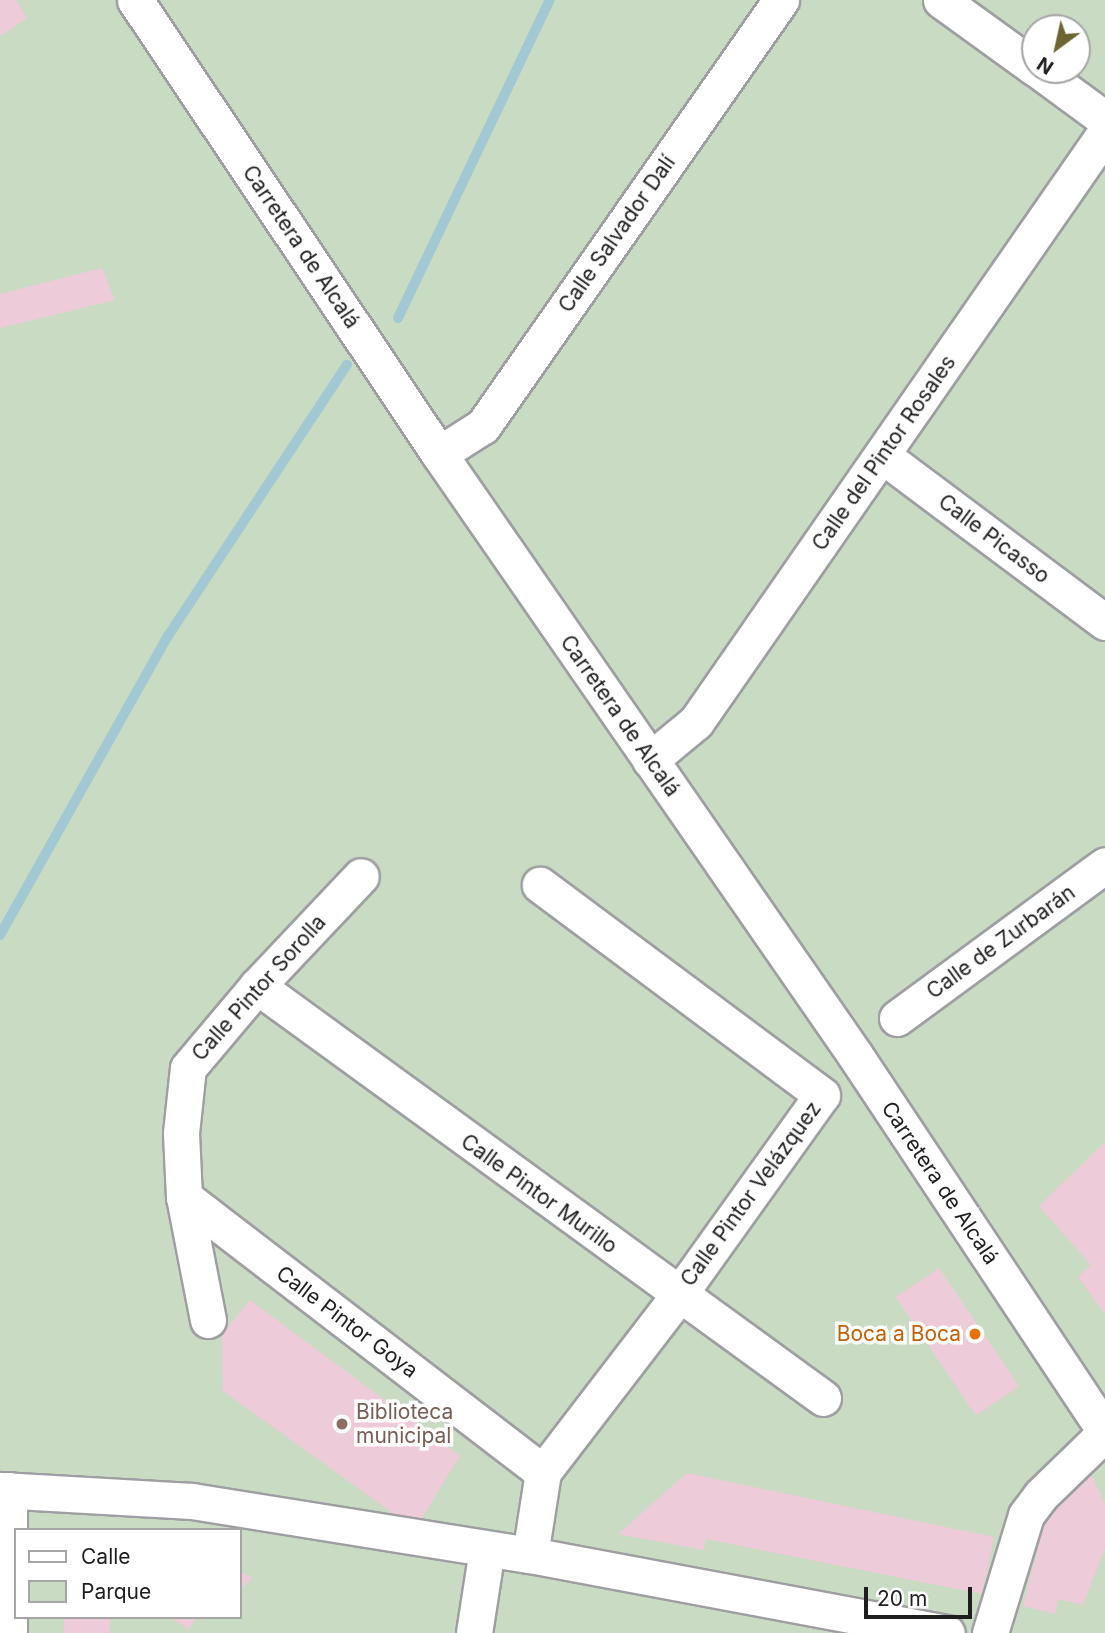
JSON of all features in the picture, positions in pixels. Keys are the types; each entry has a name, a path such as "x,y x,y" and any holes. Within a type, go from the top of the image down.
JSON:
{"street":[{"name":"Carretera de Alcalá","path":"135,0 439,454 855,1055 1103,1424"},
{"name":"Calle Salvador Dalí","path":"439,454 482,426 781,0"},
{"path":"941,0 1021,58"},
{"path":"1057,84 1105,119"},
{"name":"Calle del Pintor Rosales","path":"650,760 696,722 1105,133"},
{"name":"Calle Picasso","path":"883,456 1105,622"},
{"name":"Calle de Zurbarán","path":"897,1017 1105,865"},
{"name":"Calle Pintor Sorolla","path":"208,1320 184,1197 181,1133 188,1068 257,986 361,876"},
{"name":"Calle Pintor Velázquez","path":"530,1555 543,1472 678,1296 822,1096 540,885"},
{"name":"Calle Pintor Murillo","path":"257,986 678,1296 823,1398"},
{"name":"Calle Pintor Goya","path":"184,1197 543,1472"},
{"path":"990,1633 1026,1515 1041,1494 1103,1424"},
{"path":"9,1633 3,1567 4,1490 192,1501 530,1555 947,1633"},
{"path":"474,1633 487,1549"}],"green space":[{"path":"0,0 1105,0 1105,1633 0,1633"}],"building":[{"path":"0,0 16,0 27,18 0,36"},
{"path":"102,268 115,300 0,328 0,294"},
{"path":"1105,1142 1105,1314 1078,1277 1091,1265 1039,1206"},
{"path":"939,1268 1019,1387 976,1416 896,1297"},
{"name":"Biblioteca municipal","path":"250,1300 460,1456 415,1529 223,1391 222,1334"},
{"path":"1089,1469 1105,1504 1105,1548 1083,1605 1058,1599 1055,1614 1023,1606 1045,1521"},
{"path":"687,1473 994,1537 982,1594 706,1539 704,1550 618,1534"},
{"path":"242,1572 252,1578 242,1588"},
{"path":"64,1619 110,1619 110,1633 64,1633"},
{"path":"172,1619 196,1619 189,1629"}],"waterway":[{"path":"398,318 550,0"},
{"path":"0,935 168,636 347,365"}],"place":[{"name":"Boca a Boca","path":"975,1334"},
{"name":"Biblioteca municipal","path":"342,1424"}]}
